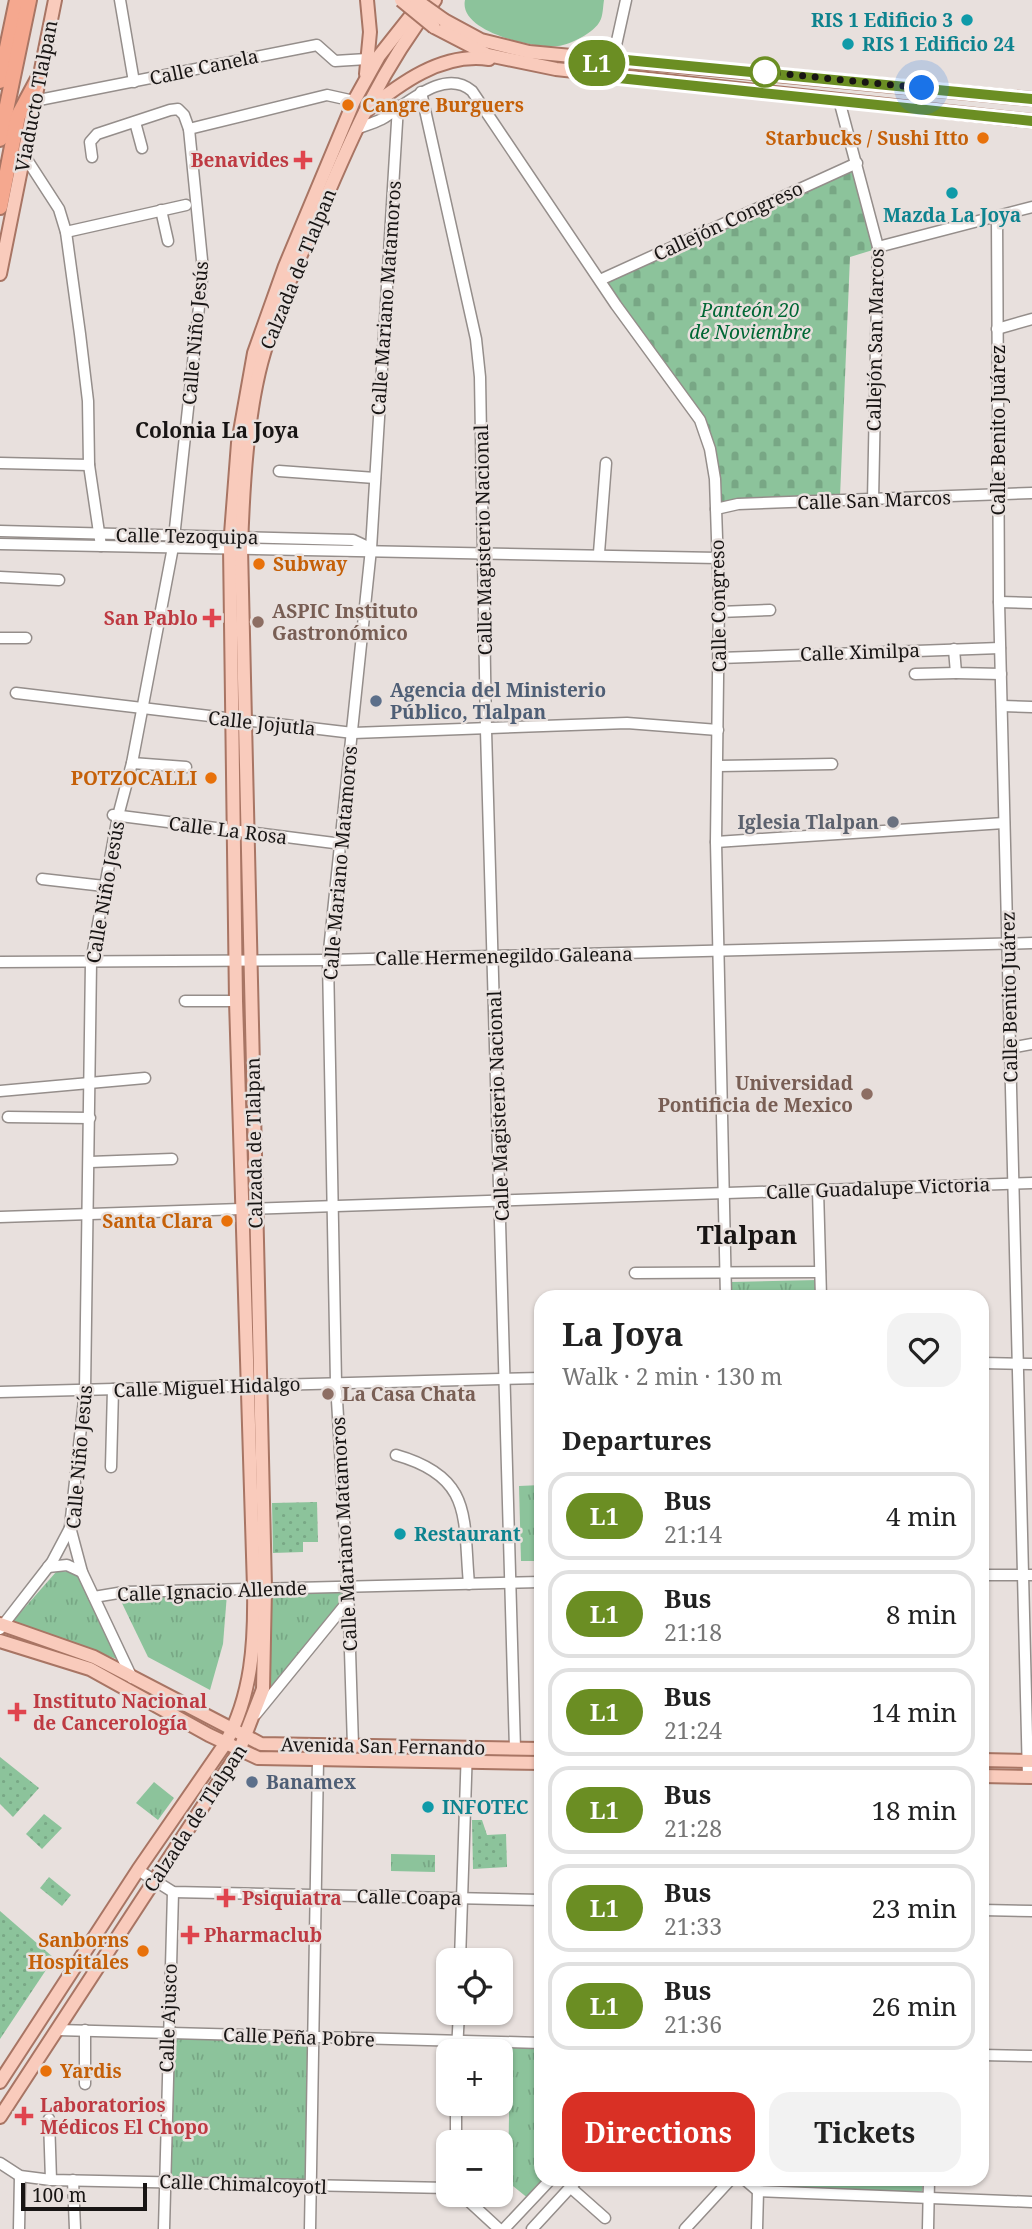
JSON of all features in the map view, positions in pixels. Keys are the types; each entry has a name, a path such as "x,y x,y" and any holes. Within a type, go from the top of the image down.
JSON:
{"highway":[{"path":"0,42 14,0"},
{"name":"Viaducto Tlalpan","path":"1,75 14,0"},
{"path":"0,115 26,0"},
{"name":"Viaducto Tlalpan","path":"0,139 26,0"},
{"path":"0,207 18,116 39,77"}],"main road":[{"name":"Viaducto Tlalpan","path":"0,274 55,0"},
{"path":"365,81 370,19 367,0"},
{"path":"401,0 439,23 475,50 508,61"},
{"path":"416,0 439,23 511,49 1032,99"},
{"name":"Calzada de Tlalpan","path":"0,2117 239,1751 247,1737 264,1689 250,1209 248,832 239,720 235,542 237,443 254,353 285,266 354,101 379,55 424,0"},
{"name":"Calzada de Tlalpan","path":"235,542 264,354 294,271 362,114 403,43 435,0"},
{"path":"362,114 403,82 435,67 481,58 609,77 1032,121"},
{"name":"Calzada de Tlalpan","path":"239,720 234,831 236,1001 250,1209"},
{"name":"Calzada de Tlalpan","path":"0,2082 233,1729 253,1665 260,1588"},
{"name":"Avenida San Fernando","path":"1,1626 94,1657 261,1744 353,1746 534,1762"},
{"name":"Avenida San Fernando","path":"0,1641 90,1669 225,1744 258,1758 318,1760 467,1755 534,1749"},
{"path":"989,1760 1030,1761"},
{"path":"989,1776 1030,1777"}],"street":[{"path":"120,0 134,82"},
{"path":"609,77 626,0"},
{"name":"Calle Canela","path":"34,101 317,45 335,61 367,59"},
{"name":"Calle Congreso","path":"421,92 455,83 465,85 472,91 699,420 710,449 718,558 717,952 726,1290"},
{"path":"356,129 382,119 397,106 421,92"},
{"name":"Calle Magisterio Nacional","path":"421,92 476,340 481,390 486,730 515,1749"},
{"path":"92,157 92,137 178,109 189,130 327,95 354,101"},
{"name":"Callejón San Marcos","path":"839,100 878,247 873,501"},
{"name":"Calle Mariano Matamoros","path":"353,1746 349,1600 336,1383 328,960 371,549 397,106"},
{"path":"135,122 142,148"},
{"name":"Calle Niño Jesús","path":"134,1676 82,1572 70,1527 85,1391 91,962 116,815 132,763 173,547 204,270 189,130"},
{"path":"24,155 59,209 66,232 88,401 89,465 100,546"},
{"name":"Callejón Congreso","path":"600,280 857,163"},
{"path":"66,232 186,205"},
{"path":"878,247 1032,207"},
{"path":"161,210 168,241"},
{"name":"Calle Benito Juárez","path":"997,216 999,602 1018,1364 1027,1575 1030,1777"},
{"path":"997,329 1032,319"},
{"path":"0,463 89,465"},
{"path":"599,553 606,463"},
{"path":"279,471 375,478"},
{"name":"Calle San Marcos","path":"716,509 738,504 1032,493"},
{"name":"Calle Tezoquipa","path":"0,531 174,534 235,542 371,549 718,558"},
{"name":"Calle Tezoquipa","path":"0,544 173,547 235,542"},
{"path":"0,577 59,580"},
{"path":"999,602 1032,603"},
{"path":"719,612 770,610"},
{"path":"0,638 26,638"},
{"name":"Calle Ximilpa","path":"719,658 1000,648"},
{"path":"954,649 956,673"},
{"path":"915,674 1001,674"},
{"name":"Calle Jojutla","path":"16,694 142,711 353,733 627,723 718,730"},
{"path":"1002,706 1032,707"},
{"path":"132,763 186,767"},
{"path":"718,766 832,764"},
{"name":"Calle La Rosa","path":"116,815 342,844"},
{"path":"716,842 1004,823"},
{"path":"42,879 104,886"},
{"name":"Calle Hermenegildo Galeana","path":"0,962 328,960 1032,943"},
{"path":"185,1001 236,1001"},
{"path":"1010,1048 1032,1044"},
{"path":"0,1091 145,1078"},
{"path":"8,1117 90,1118"},
{"path":"90,1162 172,1159"},
{"name":"Calle Guadalupe Victoria","path":"0,1217 1032,1183"},
{"path":"818,1190 821,1290"},
{"path":"635,1273 820,1272"},
{"path":"989,1363 1032,1364"},
{"name":"Calle Miguel Hidalgo","path":"0,1392 534,1378"},
{"path":"111,1467 113,1389"},
{"path":"396,1455 419,1461 452,1489 461,1503 469,1584"},
{"path":"1,1626 48,1567 70,1527"},
{"path":"48,1567 67,1565 82,1572"},
{"path":"989,1575 1027,1575"},
{"name":"Calle Ignacio Allende","path":"94,1597 124,1592 534,1582"},
{"path":"255,1715 349,1600"},
{"path":"128,1688 134,1676"},
{"path":"461,1948 467,1755"},
{"path":"310,2229 318,1760"},
{"path":"138,1870 173,1892"},
{"name":"Calle Coapa","path":"173,1892 534,1900"},
{"name":"Calle Ajusco","path":"164,2229 167,2032 173,1892"},
{"path":"989,1910 1032,1911"},
{"name":"Calle Peña Pobre","path":"57,2030 312,2036 436,2045"},
{"path":"85,2031 85,2084"},
{"name":"Calle Peña Pobre","path":"513,2044 534,2043"},
{"path":"989,2055 1032,2056"},
{"path":"49,2119 51,2180"},
{"name":"Calle Chimalcoyotl","path":"0,2163 20,2176 51,2180 436,2188"},
{"path":"19,2229 20,2176"},
{"path":"73,2180 75,2229"},
{"path":"504,2229 544,2186"},
{"path":"685,2229 725,2186"},
{"path":"752,2186 758,2191 1032,2202"},
{"path":"928,2229 929,2186"},
{"path":"532,2229 570,2188 605,2218"},
{"path":"757,2229 758,2191"},
{"path":"475,2207 499,2229"}],"green space":[{"path":"465,0 604,0 601,19 593,29 569,43 547,46 517,41 485,29 473,21 466,11"},
{"name":"Panteón 20 de Noviembre","path":"854,166 876,249 850,257 840,497 716,506 700,419 602,282"},
{"path":"818,1280 819,1290 730,1290 731,1282"},
{"path":"534,1485 534,1561 521,1561 519,1486"},
{"path":"317,1502 318,1542 303,1542 303,1552 273,1553 272,1503"},
{"path":"74,1571 85,1585 122,1661 13,1621 56,1572"},
{"path":"267,1592 344,1593 343,1599 268,1694"},
{"path":"227,1594 223,1644 210,1690 148,1657 119,1597"},
{"path":"0,1757 39,1788 13,1817 0,1804"},
{"path":"154,1782 174,1798 158,1820 136,1803"},
{"path":"44,1814 62,1828 42,1849 26,1834"},
{"path":"472,1820 482,1820 487,1835 506,1834 507,1867 473,1869"},
{"path":"391,1854 435,1855 435,1872 391,1871"},
{"path":"49,1877 71,1895 62,1906 40,1888"},
{"path":"0,1911 54,1958 0,2039"},
{"path":"167,2032 312,2036 311,2186 165,2181"},
{"path":"513,2048 534,2048 534,2186 541,2186 529,2199 513,2186 513,2130 509,2130 509,2116 513,2116"},
{"path":"752,2186 922,2186 922,2191 758,2191"}],"bus line":[{"name":"L1","path":"1032,99 595,57 602,71 609,77 1032,121"}],"place":[{"name":"RIS 1 Edificio 3","path":"967,20"},
{"name":"RIS 1 Edificio 24","path":"848,44"},
{"name":"Cangre Burguers","path":"348,105"},
{"name":"Starbucks / Sushi Itto","path":"983,138"},
{"name":"Benavides","path":"303,160"},
{"name":"Mazda La Joya","path":"952,193"},
{"name":"Subway","path":"259,564"},
{"name":"San Pablo","path":"212,618"},
{"name":"ASPIC Instituto Gastronómico","path":"258,622"},
{"name":"Agencia del Ministerio Público, Tlalpan","path":"376,701"},
{"name":"POTZOCALLI","path":"211,778"},
{"name":"Iglesia Tlalpan","path":"893,822"},
{"name":"Universidad Pontificia de Mexico","path":"867,1094"},
{"name":"Santa Clara","path":"227,1221"},
{"name":"La Casa Chata","path":"328,1394"},
{"name":"Restaurant","path":"400,1534"},
{"name":"Instituto Nacional de Cancerología","path":"17,1712"},
{"name":"Banamex","path":"252,1782"},
{"name":"INFOTEC","path":"428,1807"},
{"name":"Psiquiatra","path":"226,1898"},
{"name":"Pharmaclub","path":"190,1935"},
{"name":"Sanborns Hospitales","path":"143,1951"},
{"name":"Yardis","path":"46,2071"},
{"name":"Laboratorios Médicos El Chopo","path":"24,2116"}],"district":[{"name":"Colonia La Joya","path":"217,430"},
{"name":"Tlalpan","path":"747,1234"}],"route":[{"path":"765,72 922,88"}]}
